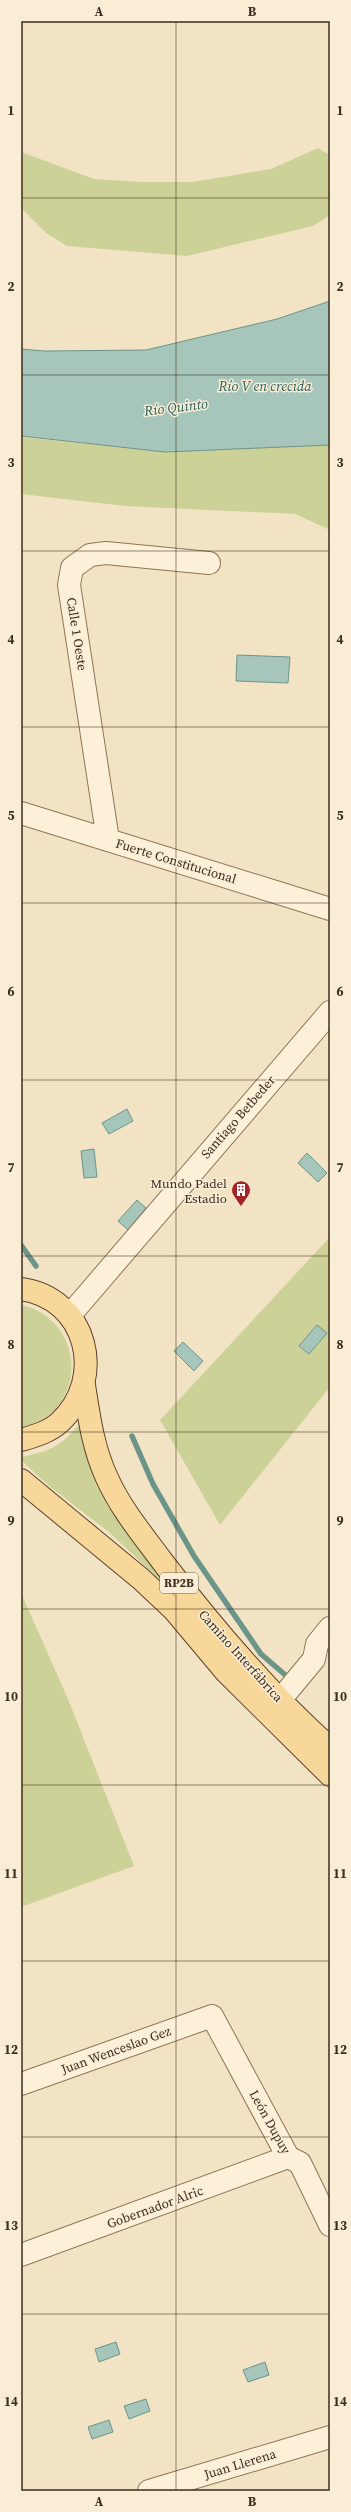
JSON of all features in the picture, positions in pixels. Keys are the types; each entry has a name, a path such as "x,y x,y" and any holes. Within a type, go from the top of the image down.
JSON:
{"main road":[{"name":"Camino Interfábrica","path":"25,1286 54,1300 70,1315 82,1336 86,1354 84,1385 94,1445 107,1478 124,1511 194,1603 245,1664 330,1748"},
{"name":"Camino Interfábrica","path":"21,1440 39,1435 59,1423 75,1406 84,1385"},
{"name":"Camino Interfábrica","path":"21,1480 141,1579 174,1610 226,1672 330,1775"}],"street":[{"name":"Calle 1 Oeste","path":"108,840 69,585 72,568 90,556 106,553 208,563"},
{"name":"Fuerte Constitucional","path":"21,813 330,908"},
{"name":"Santiago Betbeder","path":"70,1315 330,1012"},
{"path":"280,1700 314,1659 317,1644 330,1628"},
{"name":"Juan Wenceslao Gez","path":"21,2084 212,2016"},
{"name":"León Dupuy","path":"212,2016 288,2157 300,2163 330,2225"},
{"name":"Gobernador Alric","path":"21,2255 288,2157"},
{"name":"Juan Llerena","path":"149,2491 330,2437"}],"green space":[{"path":"318,148 330,155 330,215 313,226 187,256 67,246 46,233 21,208 21,152 94,179 142,182 193,182 271,169"},
{"path":"21,437 165,452 330,445 330,530 295,514 125,506 21,494"},
{"path":"330,1237 330,1387 220,1525 160,1420"},
{"path":"21,1305 37,1310 50,1319 61,1331 68,1345 71,1360 71,1376 67,1391 58,1406 46,1417 21,1428"},
{"path":"81,1422 102,1484 330,1755 330,1763 230,1664 159,1579 110,1533 48,1485 21,1460 21,1457 48,1450 55,1446 68,1437"},
{"path":"21,1593 68,1699 134,1866 21,1907"}],"water":[{"name":"Río V en crecida","path":"330,301 330,445 165,452 21,436 21,349 45,351 146,350 277,319"},
{"path":"237,655 290,657 288,683 236,681"},
{"path":"127,1109 133,1121 109,1134 102,1123"},
{"path":"94,1149 97,1177 84,1178 81,1151"},
{"path":"307,1153 327,1173 318,1182 298,1163"},
{"path":"137,1200 146,1208 128,1230 118,1221"},
{"path":"317,1325 327,1333 309,1354 299,1346"},
{"path":"183,1342 203,1361 194,1371 174,1351"},
{"path":"116,2342 120,2354 99,2362 95,2349"},
{"path":"265,2362 269,2375 248,2382 243,2370"},
{"path":"146,2399 150,2411 129,2419 124,2406"},
{"path":"109,2420 113,2432 92,2439 88,2427"}],"waterway":[{"path":"21,1245 36,1266"},
{"path":"132,1436 153,1484 194,1556 261,1654 291,1680"}],"place":[{"name":"Mundo Padel Estadio","path":"241,1207"}],"water label":[{"name":"Río Quinto","path":"176,407"}]}
